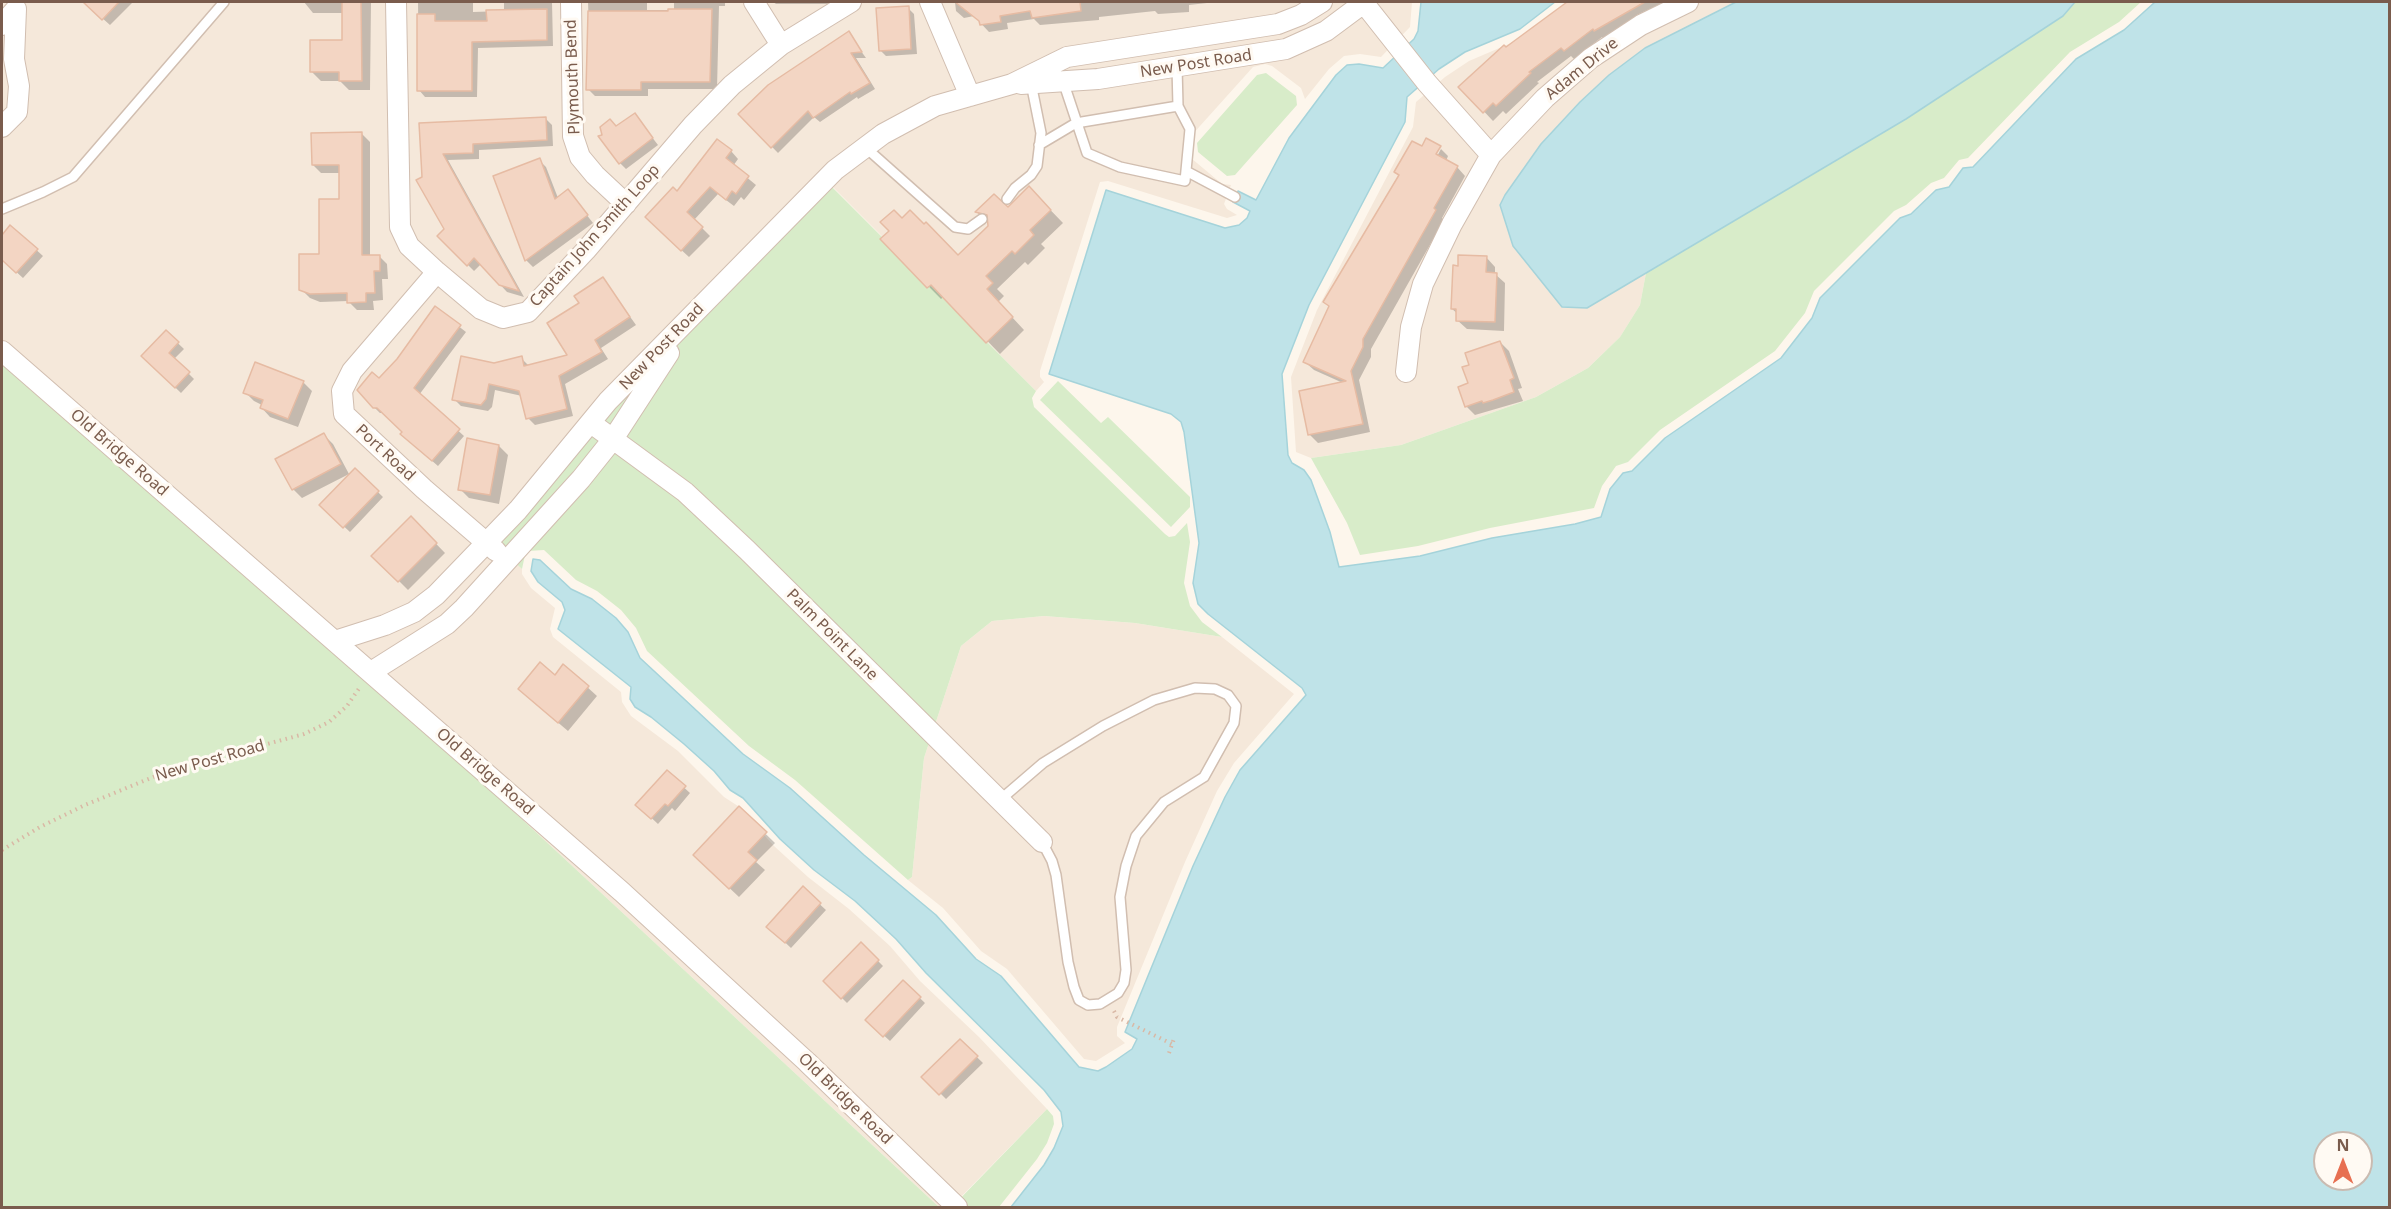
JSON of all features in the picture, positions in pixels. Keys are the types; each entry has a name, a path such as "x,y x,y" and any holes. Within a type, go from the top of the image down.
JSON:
{"street":[{"name":"Captain John Smith Loop","path":"396,2 400,227 409,246 437,272 481,309 503,318 528,312 732,85 781,45 851,2"},
{"name":"Plymouth Bend","path":"571,2 573,136 580,157 595,175 626,204"},
{"path":"754,2 781,45"},
{"path":"930,2 970,96"},
{"name":"New Post Road","path":"1022,84 1067,57 1278,24 1301,15 1322,2"},
{"path":"1364,2 1448,108 1491,155"},
{"name":"New Post Road","path":"335,641 385,625 414,612 436,596 518,510 608,402 835,170 865,147 909,119 935,106 1022,84 1098,79 1286,49 1326,31 1364,2"},
{"name":"Adam Drive","path":"1406,372 1411,327 1423,284 1452,224 1491,155 1545,98 1591,58 1641,26 1688,2"},
{"path":"2,25 19,5"},
{"path":"2,127 17,112 19,86 14,59 19,5"},
{"name":"Port Road","path":"437,272 352,371 342,391 344,414 424,489 507,559"},
{"path":"371,672 447,624 581,479 613,439 694,315"},
{"name":"Old Bridge Road","path":"2,351 371,672 719,980 957,1207"},
{"name":"Palm Point Lane","path":"591,423 685,492 747,550 1042,842"}],"lane":[{"path":"2,208 74,177 224,2"},
{"path":"1063,81 1087,153 1120,167 1185,181 1190,129 1178,106 1177,67"},
{"path":"1007,199 1031,176 1036,166 1041,133 1022,84"},
{"path":"1039,145 1076,123 1178,106"},
{"path":"865,147 955,227 968,229 982,219"},
{"path":"1186,171 1235,197"},
{"path":"1000,801 1043,763 1103,726 1154,700 1195,688 1215,689 1228,695 1236,706 1234,723 1204,777 1164,802 1136,836 1126,866 1120,897 1126,970 1124,983 1118,993 1100,1004 1088,1005 1079,1000 1074,987 1068,962 1056,875 1042,842"}],"path":[{"name":"New Post Road","path":"2,850 40,827 85,805 168,771 304,734 328,722 347,706 371,672"},
{"path":"1117,1017 1172,1044"},
{"path":"1169,1053 1175,1036"}],"shaded area":[{"path":"2,2 1412,2 1410,27 1381,57 1360,54 1344,56 1329,69 1305,99 1301,88 1272,66 1265,64 1253,67 1191,136 1191,158 1222,184 1231,185 1224,204 1227,209 1237,215 1227,218 1108,181 1100,182 1040,371 1040,377 1044,382 1036,391 820,174 492,541 522,569 522,574 531,588 555,608 550,629 553,637 621,692 622,702 631,716 678,751 724,797 738,806 774,846 890,946 920,981 979,1037 1047,1109 951,1207 939,1207 511,809 379,668 2,348"},
{"path":"1570,2 1736,2 1645,48 1609,75 1541,144 1500,204 1587,308 1646,273 1640,305 1620,337 1588,368 1536,397 1401,445 1311,458 1296,452 1291,377 1317,310 1413,127 1416,102 1445,77 1469,61 1525,37"},
{"path":"1044,616 1135,623 1222,637 1294,694 1234,763 1217,791 1117,1027 1117,1036 1125,1043 1096,1061 1084,1059 1007,969 981,951 943,908 908,880 912,877 924,758 961,646 992,621"}],"green space":[{"path":"2075,2 2141,2 2119,22 2070,52 1968,158 1959,160 1944,178 1931,183 1906,205 1894,211 1814,291 1805,313 1775,351 1660,430 1628,462 1616,466 1602,486 1594,508 1490,528 1418,546 1360,555 1347,523 1311,458 1401,445 1536,397 1588,368 1620,337 1640,305 1646,273 1906,119 2063,16"},
{"path":"1266,73 1296,96 1297,105 1235,175 1227,176 1198,152 1197,143 1257,75"},
{"path":"819,174 1036,391 1032,398 1034,407 1165,534 1169,537 1175,536 1187,523 1190,542 1184,583 1190,606 1202,622 1222,637 1135,623 1044,616 992,621 961,646 924,758 912,877 908,880 795,780 749,746 647,651 636,628 621,610 597,591 576,580 544,550 528,551 522,569 492,542"},
{"path":"2,348 379,668 511,809 939,1207 2,1207"},
{"path":"1058,381 1101,423 1108,417 1190,497 1190,507 1171,527 1040,400"},
{"path":"1047,1109 1053,1116 1054,1124 1047,1143 999,1207 951,1208"}],"water":[{"path":"1421,2 1555,2 1520,29 1465,52 1439,69 1407,97 1405,122 1309,305 1282,374 1288,455 1292,463 1304,470 1311,480 1330,532 1339,567 1420,556 1492,538 1575,524 1601,517 1610,489 1623,473 1632,471 1665,438 1781,358 1812,318 1820,298 1900,218 1911,214 1936,190 1949,187 1963,168 1973,167 2076,59 2124,30 2155,2 2389,2 2389,1207 1011,1207 1044,1165 1054,1148 1063,1126 1061,1112 1044,1090 926,973 896,939 855,901 814,870 780,839 743,798 730,790 714,771 684,744 635,707 630,699 631,687 558,629 565,610 562,602 538,582 531,571 533,559 540,560 571,589 592,599 616,618 628,632 640,658 743,754 790,788 864,855 936,915 976,959 1001,976 1079,1067 1098,1071 1106,1067 1132,1049 1137,1039 1125,1032 1193,866 1225,797 1240,770 1306,695 1302,688 1198,604 1193,583 1199,543 1181,422 1171,414 1049,374 1106,190 1225,228 1239,225 1247,218 1250,211 1233,202 1238,191 1256,200 1289,138 1336,75 1347,65 1359,64 1383,68 1414,39 1418,31"},
{"path":"1736,2 2075,2 2063,16 1906,119 1587,308 1562,307 1513,246 1500,205 1505,195 1541,144 1609,75 1645,48"}],"building":[{"path":"83,2 119,2 102,20"},
{"path":"342,2 361,2 362,81 339,81 339,72 310,72 310,40 342,40"},
{"path":"955,2 1080,2 1081,11 1032,18 1030,11 1000,16 1001,22 980,25 979,21"},
{"path":"1567,2 1645,2 1594,31 1593,29 1564,51 1561,48 1529,72 1531,73 1496,106 1493,103 1483,113 1458,87 1504,45 1506,47"},
{"path":"909,6 911,49 879,51 876,8"},
{"path":"547,9 547,40 472,42 472,91 417,91 417,14 435,14 435,21 487,21 486,10"},
{"path":"668,9 712,9 710,82 641,82 641,90 586,90 588,11 668,11"},
{"path":"849,31 862,52 851,53 870,83 851,94 850,92 813,118 808,111 771,148 738,114 768,85"},
{"path":"635,113 653,138 619,164 598,136 602,135 600,127 610,119 616,126"},
{"path":"546,117 547,140 473,144 473,153 443,154 519,291 499,285 474,258 467,266 437,236 444,229 416,180 422,177 419,123"},
{"path":"362,132 362,255 380,255 380,271 374,271 375,293 366,293 366,302 347,303 347,293 310,294 299,290 299,254 319,254 319,199 339,199 339,165 312,165 311,133"},
{"path":"1426,138 1441,146 1436,154 1458,166 1434,208 1436,210 1363,339 1363,347 1351,371 1363,424 1308,435 1299,391 1346,381 1303,362 1329,306 1323,302 1399,175 1394,172 1412,141 1422,146"},
{"path":"717,139 732,150 726,158 749,176 736,194 732,191 726,200 710,187 687,212 703,227 681,251 645,217 673,187 677,191"},
{"path":"540,158 555,199 568,189 588,215 525,261 493,176"},
{"path":"1029,186 1051,210 1030,230 1034,235 1015,254 1012,251 986,276 993,283 987,289 1013,317 986,343 931,285 927,288 880,239 889,231 880,222 894,210 902,218 910,210 924,224 926,222 958,255 988,226 987,215 975,212 994,194 1008,207"},
{"path":"10,225 38,249 16,273 2,260 2,235"},
{"path":"1458,255 1487,256 1486,272 1497,273 1495,322 1456,321 1456,309 1451,309 1453,265 1458,266"},
{"path":"603,277 630,317 595,340 602,352 559,376 567,409 526,419 519,391 489,384 486,399 481,405 452,400 461,356 494,363 522,356 524,366 567,355 547,323 579,303 574,296"},
{"path":"435,306 461,325 414,388 460,429 432,461 400,434 402,432 377,408 373,408 357,390 372,372 379,378 397,359"},
{"path":"166,330 179,342 169,353 190,372 175,388 141,356"},
{"path":"1500,341 1514,378 1510,380 1514,392 1465,407 1458,387 1468,383 1462,367 1469,365 1465,353"},
{"path":"255,362 304,381 288,419 260,408 263,400 243,393"},
{"path":"324,433 341,464 292,490 275,459"},
{"path":"467,438 499,445 490,495 458,490"},
{"path":"355,468 379,491 343,528 319,505"},
{"path":"411,516 437,543 398,582 371,556"},
{"path":"540,662 555,675 563,664 589,686 558,723 518,689"},
{"path":"667,770 686,786 668,806 665,804 651,819 635,805"},
{"path":"739,806 767,832 748,852 757,860 729,889 693,855"},
{"path":"803,886 821,903 785,943 766,927"},
{"path":"861,942 879,960 841,999 823,981"},
{"path":"903,980 921,997 883,1037 865,1020"},
{"path":"960,1039 978,1056 939,1095 921,1077"}]}
